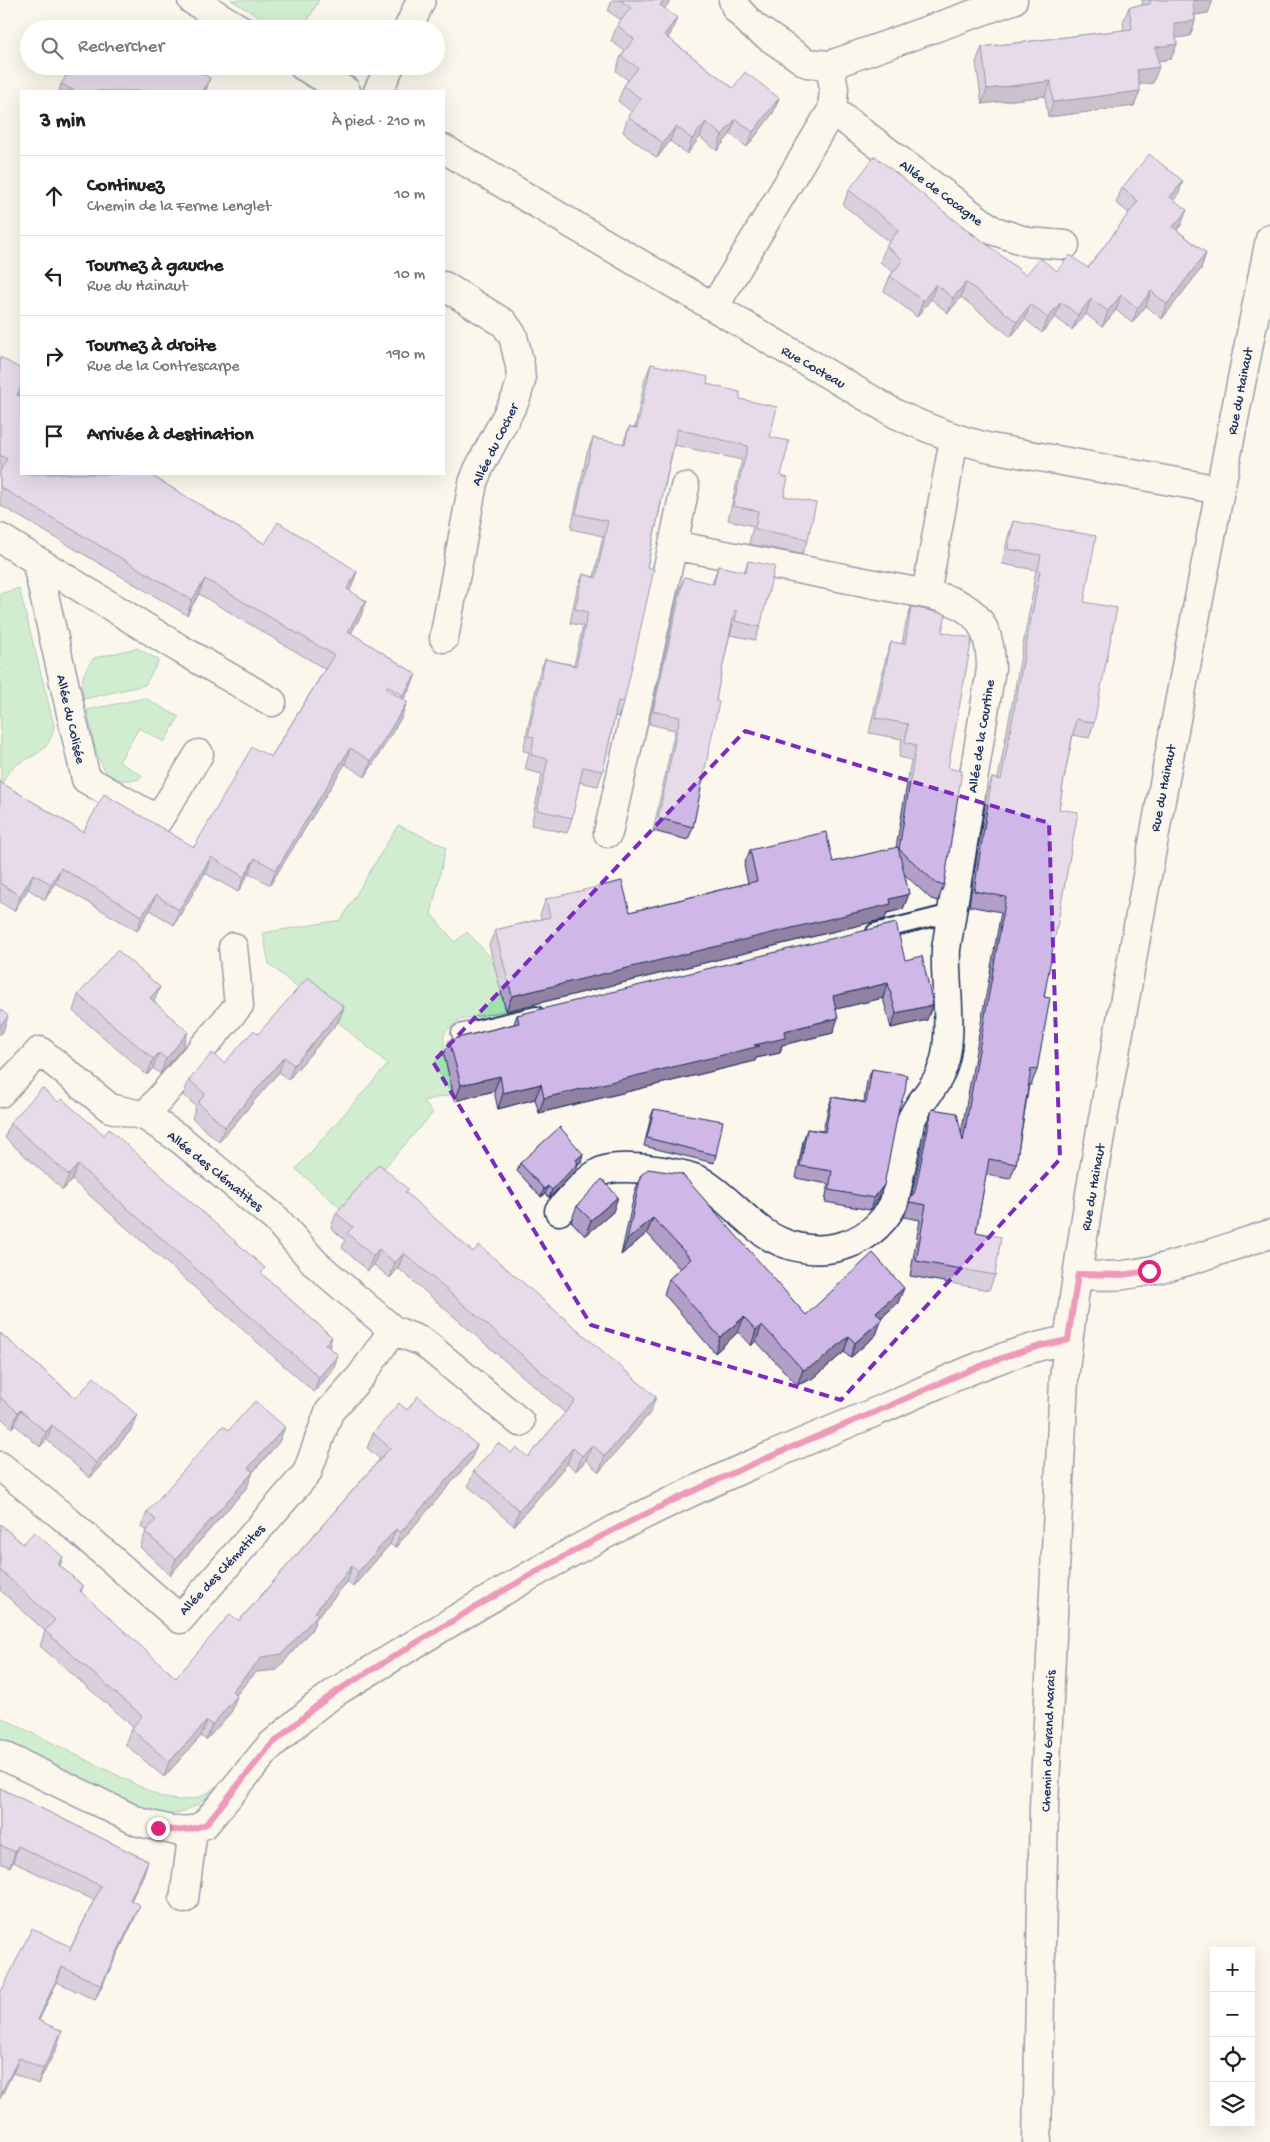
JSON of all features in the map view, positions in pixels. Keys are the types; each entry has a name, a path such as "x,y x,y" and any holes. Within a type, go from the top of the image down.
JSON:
{"street":[{"path":"192,0 225,20"},
{"path":"412,20 421,0"},
{"path":"733,0 744,18 768,37 807,63 830,65 1012,0"},
{"path":"714,307 832,110 834,89 830,65"},
{"path":"318,75 344,90"},
{"path":"378,90 386,75"},
{"name":"Allée de Cocagne","path":"832,110 992,230 1028,242 1065,245"},
{"name":"Rue Cocteau","path":"445,150 896,414 954,439 1220,490"},
{"name":"Rue du Hainaut","path":"1068,1340 1152,844 1270,238"},
{"name":"Allée du Cocher","path":"444,638 473,483 516,398 521,381 518,352 513,336 504,323 445,287"},
{"path":"926,594 954,439"},
{"path":"608,832 685,487"},
{"path":"0,538 182,650 272,702"},
{"name":"Allée de la Courtine","path":"558,1211 601,1171 617,1167 630,1167 690,1177 704,1183 764,1232 779,1241 795,1246 812,1249 844,1246 862,1239 888,1215 894,1203 910,1123 915,1111 940,1074 946,1057 948,1038 945,972 951,913 988,688 991,653 989,637 982,623 969,611 943,597 673,544"},
{"name":"Allée du Colisée","path":"36,560 86,779 158,820 199,754"},
{"path":"145,1116 239,1005 232,948"},
{"name":"Allée des Clématites","path":"0,1094 40,1051 110,1108 145,1116 180,1139 258,1203 276,1219 316,1264 393,1330 423,1342 520,1422"},
{"path":"1078,1274 1122,1275 1149,1271 1270,1234"},
{"name":"Allée des Clématites","path":"0,1466 62,1516 180,1619 307,1474 329,1412 361,1376 393,1330"},
{"path":"0,1754 139,1822 176,1831 193,1830 206,1824 270,1746 314,1708 345,1686 510,1586 603,1536 734,1471 996,1361 1045,1344 1068,1340"},
{"name":"Chemin du Grand Marais","path":"1037,2142 1044,1807 1062,1413 1068,1340"},
{"path":"184,1899 193,1830"}],"lane":[{"path":"860,935 951,913"},
{"path":"460,1033 552,1011"}],"highlighted area":[{"path":"745,731 1049,823 1060,1159 841,1400 591,1325 433,1062"}],"green space":[{"path":"231,0 319,0 308,20 264,20"},
{"path":"19,588 54,725 52,735 44,749 11,769 1,786 0,594"},
{"path":"137,648 159,660 145,685 84,699 83,677 94,658"},
{"path":"145,698 179,717 164,742 139,728 119,762 143,776 137,780 115,780 108,774 98,758 87,710"},
{"path":"398,825 446,847 431,914 455,942 467,932 493,960 506,1011 459,1020 444,1033 444,1055 454,1094 423,1101 433,1113 345,1212 296,1169 388,1064 269,964 263,933 341,920"},
{"path":"0,1717 161,1797 176,1800 196,1798 216,1786 218,1787 191,1808 177,1813 158,1815 0,1739"}],"building":[{"path":"620,0 664,0 660,5 677,18 664,35 733,88 745,72 779,98 753,132 736,119 722,135 706,122 692,139 676,126 663,143 628,116 641,99 624,86 638,68 621,56 634,39 617,25 631,8"},
{"path":"1150,0 1198,0 1193,1 1195,21 1174,23 1177,44 1156,47 1159,67 1137,70 1140,91 1053,102 1051,81 987,89 982,47 1132,29 1129,7 1150,4"},
{"path":"66,75 205,75 210,78 204,90 73,90 61,84"},
{"path":"1149,154 1183,181 1170,197 1187,210 1173,227 1206,253 1167,304 1151,291 1138,308 1121,295 1108,311 1091,299 1078,315 1061,302 1048,318 1030,304 1017,322 966,282 953,298 936,284 923,301 890,276 903,260 886,246 899,230 849,190 875,156 974,236 1026,275 1040,258 1057,271 1070,255 1088,268 1138,201 1122,188"},
{"path":"0,357 20,368 20,389 17,395 20,396 20,475 151,475 265,544 278,522 357,571 347,589 366,601 348,631 416,674 403,695 387,686 386,689 407,702 371,761 350,748 276,870 255,858 244,877 211,857 179,910 156,895 142,916 61,868 51,884 33,874 20,896 0,883 0,782 83,832 104,794 194,847 252,747 271,757 334,655 205,579 192,600 0,487 0,471 7,459 0,455"},
{"path":"651,364 708,377 707,384 740,392 740,399 777,407 770,437 789,441 781,476 788,478 784,496 816,503 808,539 755,529 758,511 733,506 748,446 677,429 647,567 654,569 624,702 618,701 603,771 583,767 572,818 537,810 548,759 531,755 534,737 528,736 545,659 576,666 588,612 575,609 583,574 596,578 608,521 576,514 593,438 625,444 629,427 637,428"},
{"path":"1013,521 1096,536 1084,602 1117,608 1094,723 1076,719 1065,773 1059,809 1078,812 1044,997 1050,998 1037,1070 1031,1069 1016,1164 989,1159 976,1232 1001,1237 995,1275 916,1261 926,1205 909,1202 915,1191 932,1109 957,1113 963,1141 1006,897 974,891 992,778 1001,780 1040,571 1038,570 1041,555 1008,549"},
{"path":"748,561 775,566 760,627 735,621 737,611 735,610 719,683 716,701 719,702 693,827 658,818 680,717 653,711 684,577 714,584 718,566 746,572"},
{"path":"911,607 946,614 942,632 972,638 948,768 962,771 944,885 937,884 899,849 916,745 905,742 908,724 875,718 891,642 905,644"},
{"path":"826,832 833,862 898,847 909,894 890,899 891,904 512,996 495,930 550,917 546,899 622,881 630,912 757,881 750,850"},
{"path":"896,923 905,960 922,956 933,1005 896,1013 888,983 833,996 838,1018 784,1031 785,1038 754,1045 760,1046 544,1098 541,1084 503,1093 500,1076 461,1085 449,1040 519,1023 517,1015"},
{"path":"117,950 160,987 150,998 188,1032 166,1059 159,1053 153,1059 78,995"},
{"path":"308,977 344,1007 294,1065 284,1057 225,1127 198,1103 205,1094 189,1080 212,1053 224,1063 254,1030 258,1034"},
{"path":"0,1009 8,1016 0,1026"},
{"path":"872,1069 907,1075 905,1092 899,1108 884,1185 874,1198 829,1190 832,1171 800,1166 807,1129 825,1132 832,1097 866,1103"},
{"path":"42,1088 58,1102 62,1099 104,1135 109,1129 265,1268 261,1273 332,1337 325,1344 338,1355 319,1377 78,1165 69,1175 10,1123"},
{"path":"654,1109 723,1121 716,1155 647,1138"},
{"path":"560,1127 583,1154 576,1160 578,1163 552,1190 548,1186 544,1189 520,1163"},
{"path":"379,1164 408,1189 405,1192 473,1252 479,1245 656,1397 605,1456 592,1445 582,1456 573,1448 519,1510 474,1471 498,1443 511,1453 516,1447 528,1457 575,1401 404,1253 395,1263 379,1249 373,1256 347,1233 353,1227 336,1213"},
{"path":"648,1169 682,1174 806,1315 873,1253 904,1288 876,1312 882,1319 855,1343 849,1336 819,1362 803,1370 762,1325 756,1330 744,1317 720,1337 669,1279 691,1259 653,1218 627,1240 641,1175"},
{"path":"602,1179 618,1197 591,1220 577,1206"},
{"path":"0,1333 76,1398 94,1377 137,1415 96,1463 52,1425 46,1432 20,1410 18,1412 0,1397"},
{"path":"418,1396 477,1445 400,1533 396,1529 358,1572 352,1566 315,1612 318,1614 282,1654 262,1657 232,1691 237,1696 212,1725 207,1721 169,1762 131,1729 142,1716 45,1631 55,1620 0,1571 0,1524 23,1544 34,1532 63,1557 58,1564 83,1586 80,1591 176,1678 230,1614 239,1621 390,1448 373,1433 399,1403 407,1410"},
{"path":"255,1401 285,1427 248,1468 253,1472 176,1559 145,1532 156,1520 147,1512 223,1426 229,1430"},
{"path":"0,1788 148,1861 130,1900 140,1905 101,1985 62,1967 38,2020 62,2031 43,2069 19,2058 0,2095 0,1994 32,1928 71,1947 69,1952 101,1886 18,1846 15,1852 0,1845"}],"route":[{"path":"158,1828 176,1831 193,1830 206,1824 270,1746 314,1708 337,1691 510,1586 603,1536 764,1458 996,1361 1045,1344 1068,1340 1078,1274 1122,1275 1149,1271"}]}
